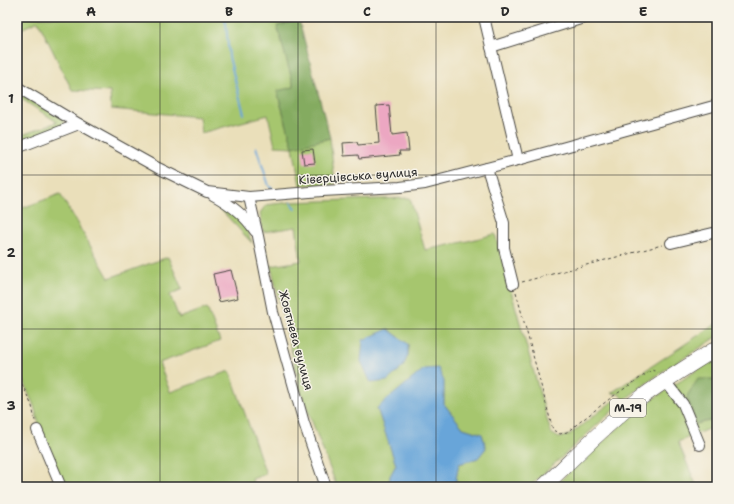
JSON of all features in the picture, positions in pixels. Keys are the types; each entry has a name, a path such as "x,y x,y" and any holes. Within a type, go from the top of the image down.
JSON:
{"highway":[{"name":"М-19","path":"543,487 637,400 717,348"}],"street":[{"path":"484,17 518,160"},
{"path":"491,47 587,17"},
{"name":"Ківерцівська вулиця","path":"17,87 158,168 207,192 249,197 425,184 717,105"},
{"path":"17,148 79,124"},
{"path":"487,168 504,223 504,248 513,284"},
{"path":"207,192 231,205 249,221 258,236"},
{"name":"Жовтнева вулиця","path":"249,197 273,312 304,422 324,485"},
{"path":"671,243 717,232"},
{"path":"665,381 683,404 700,445"},
{"path":"37,430 61,487"}],"path":[{"path":"665,381 652,370 612,397 567,432 560,434 553,430 513,284 671,243"},
{"path":"17,373 32,406 37,430"}],"green space":[{"path":"17,17 307,17 278,26 294,87 277,92 293,146 330,138 335,184 300,185 293,147 275,146 268,115 201,133 199,117 111,109 110,92 72,90 38,21 17,31"},
{"path":"299,20 330,138 293,147 277,91 294,87 277,26"},
{"path":"17,92 62,118 64,123 63,126 17,145 17,137 57,122 17,96"},
{"path":"60,194 109,278 168,257 182,289 170,295 179,318 207,308 220,341 159,363 170,392 230,371 266,474 252,479 254,487 63,487 40,428 34,406 17,367 17,210"},
{"path":"203,196 227,207 245,225 252,243 224,213"},
{"path":"410,198 425,250 495,234 551,433 559,438 569,435 613,401 616,401 619,405 529,487 456,487 459,464 478,458 486,448 482,434 463,428 444,404 444,381 377,408 396,465 390,476 389,487 337,487 302,395 271,266 301,261 296,227 263,232 260,213 266,205 291,202","holes":["388,329 408,344 408,355"]},
{"path":"717,323 717,337 663,371 624,400 619,394 611,393"},
{"path":"717,357 717,395 715,392 696,424 717,419 717,425 678,442 697,487 553,487 642,406"},
{"path":"698,379 714,379 715,392 717,395 717,419 696,424 687,396"}],"water":[{"path":"388,329 408,344 408,355 403,367 387,381 371,383 361,361 363,340"},
{"path":"438,368 444,381 444,404 463,428 482,434 486,448 478,458 459,464 456,487 389,487 390,476 396,465 377,408 424,369"}],"building":[{"path":"389,105 392,135 407,133 409,151 399,151 400,155 359,159 358,155 344,156 343,143 357,142 358,145 379,143 376,106"},
{"path":"313,149 315,163 304,164 302,150"},
{"path":"231,270 238,298 219,302 213,274"}],"waterway":[{"path":"224,17 226,23 229,57 244,114"},
{"path":"256,147 269,186 275,191"},
{"path":"291,202 295,209"}]}
